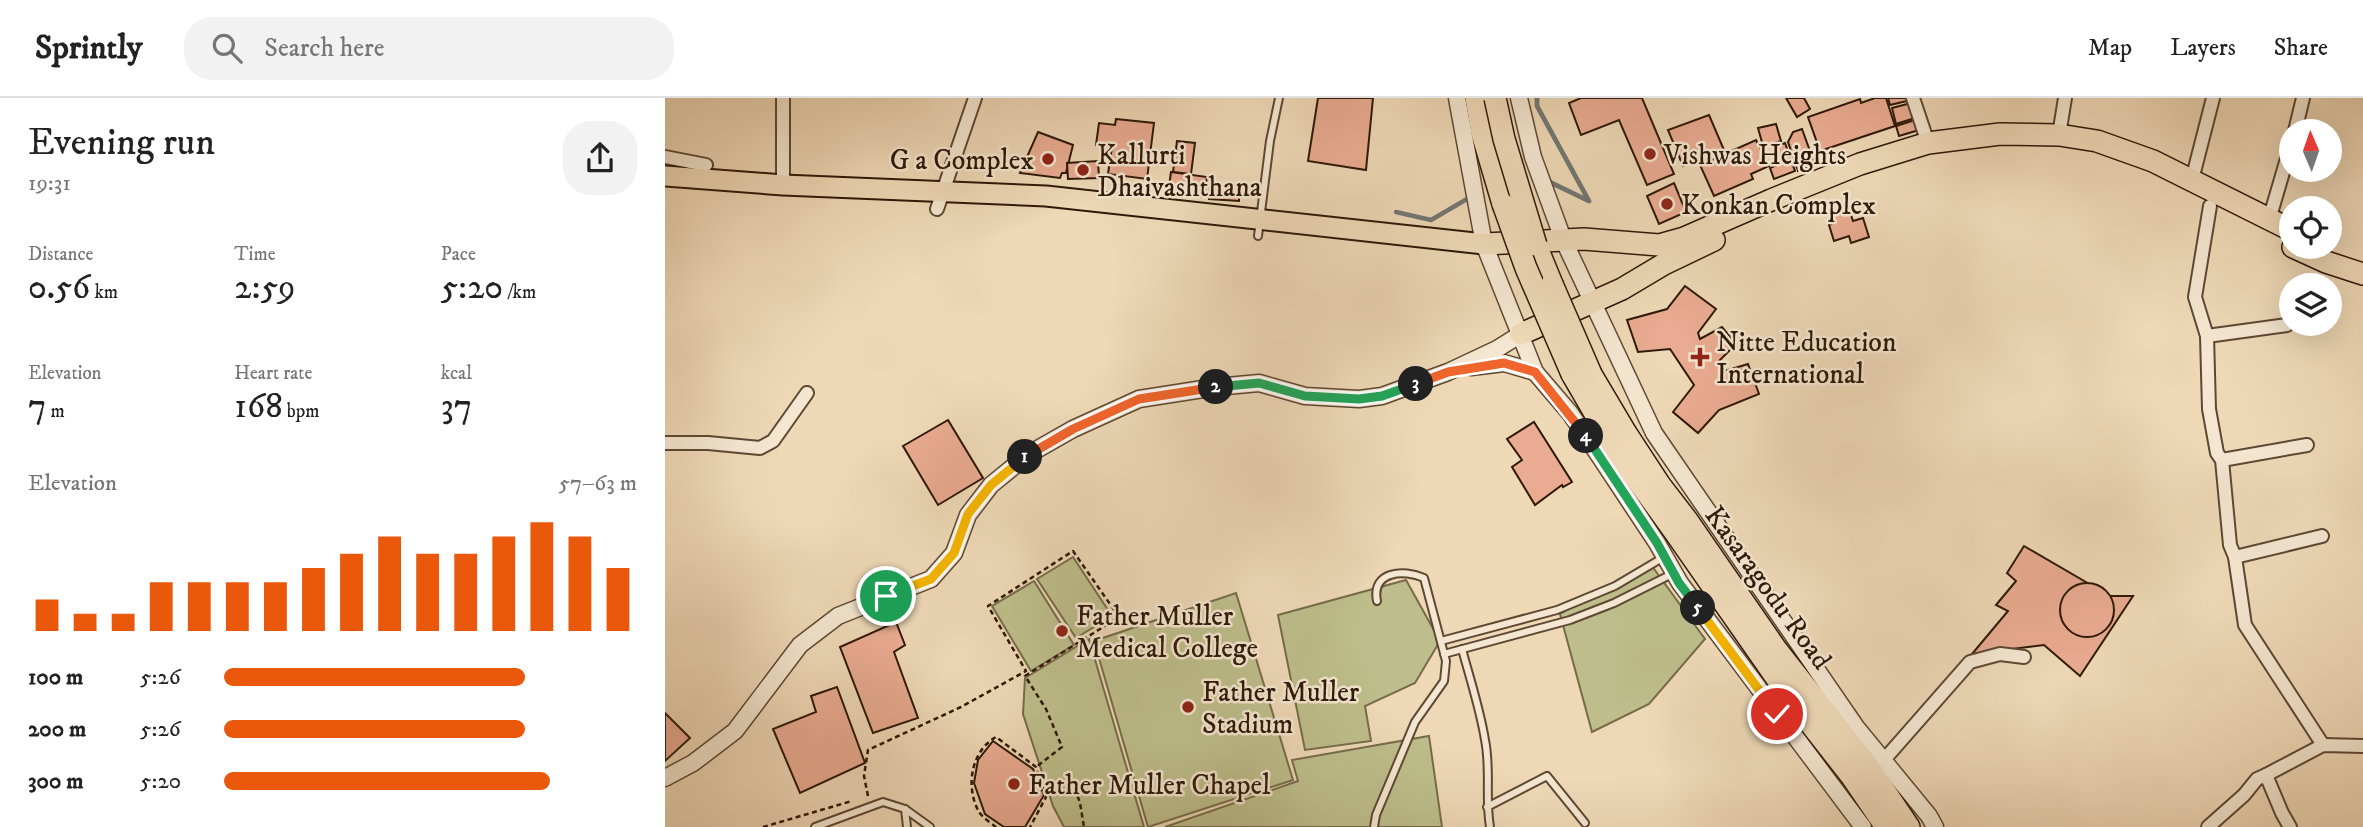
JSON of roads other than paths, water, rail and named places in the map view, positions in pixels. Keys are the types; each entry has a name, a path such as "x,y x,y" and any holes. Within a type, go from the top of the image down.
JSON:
{"highway":[{"path":"1476,98 1482,133 1526,268 1582,374"},
{"path":"1495,98 1504,139 1536,245 1582,374"},
{"path":"1484,244 1563,239 1659,245 1823,178 1928,143 2000,134 2059,135 2097,141 2154,160 2279,225"},
{"path":"1521,334 1622,289 1689,251 1865,178 1931,157 2001,148 2057,149 2094,155 2148,174 2279,240"},
{"path":"2342,252 2363,259"},
{"path":"2320,259 2363,274"},
{"name":"Kasaragodu Road","path":"1582,374 1619,456 1791,699 1886,827"},
{"name":"Kasaragodu Road","path":"1582,374 1776,649 1870,769 1909,827"}],"main road":[{"path":"665,176 940,199 1046,196 1259,227 1484,244"}],"street":[{"path":"783,98 783,185"},
{"path":"940,199 975,98"},
{"path":"1457,98 1484,244 1535,372 1570,413 1674,573 1760,693 1863,827"},
{"path":"1519,98 1534,156 1563,239 1654,433 1856,727 1929,816 1935,827"},
{"path":"1913,98 1928,143"},
{"path":"2059,135 2065,98"},
{"path":"2192,180 2213,98"},
{"path":"2298,119 2303,98"},
{"path":"665,157 706,164"},
{"path":"2269,220 2280,182"},
{"path":"2210,206 2195,297 2207,336 2209,410 2217,453 2222,460 2230,545 2235,557 2245,625 2323,745"},
{"path":"2207,336 2279,326"},
{"path":"665,778 693,763 735,731 800,645 828,623 838,616 931,579 954,553 968,514 991,485 1029,454 1073,429 1139,399 1216,387 1259,383 1305,396 1359,399 1382,396 1448,372 1497,349 1521,334"},
{"path":"1448,372 1504,363 1535,372"},
{"path":"665,443 708,443 761,448 773,441 807,393"},
{"path":"2222,460 2307,445"},
{"path":"2235,557 2322,536"},
{"path":"1883,761 1970,662 2000,654 2024,657"},
{"path":"2208,827 2257,779 2323,745 2363,746"},
{"path":"2266,775 2290,827"}],"lane":[{"path":"1259,227 1270,141 1279,98"},
{"path":"1441,641 1557,610 1615,586 1664,556"},
{"path":"1374,827 1376,815 1415,722 1444,681 1446,661 1424,579 1411,573 1397,573 1381,580 1375,591 1377,601"},
{"path":"1444,654 1570,620 1614,603 1674,573"},
{"path":"1462,649 1485,740 1490,827"},
{"path":"1487,807 1547,776 1585,823"},
{"path":"815,827 883,802 905,809 930,827"},
{"path":"905,809 907,827"}],"waterway":[{"path":"1537,98 1537,106 1589,201 1546,180"},
{"path":"1537,98 1537,106 1589,201 1547,181"},
{"path":"1396,212 1431,220 1467,199"}],"place":[{"name":"Vishwas Heights","path":"1650,154"},
{"name":"G a Complex","path":"1048,159"},
{"name":"Kallurti Dhaivashthana","path":"1083,170"},
{"name":"Konkan Complex","path":"1667,204"},
{"name":"Nitte Education International","path":"1700,357"},
{"name":"Father Muller Medical College","path":"1062,631"},
{"name":"Father Muller Stadium","path":"1188,707"},
{"name":"Father Muller Chapel","path":"1014,784"}]}
